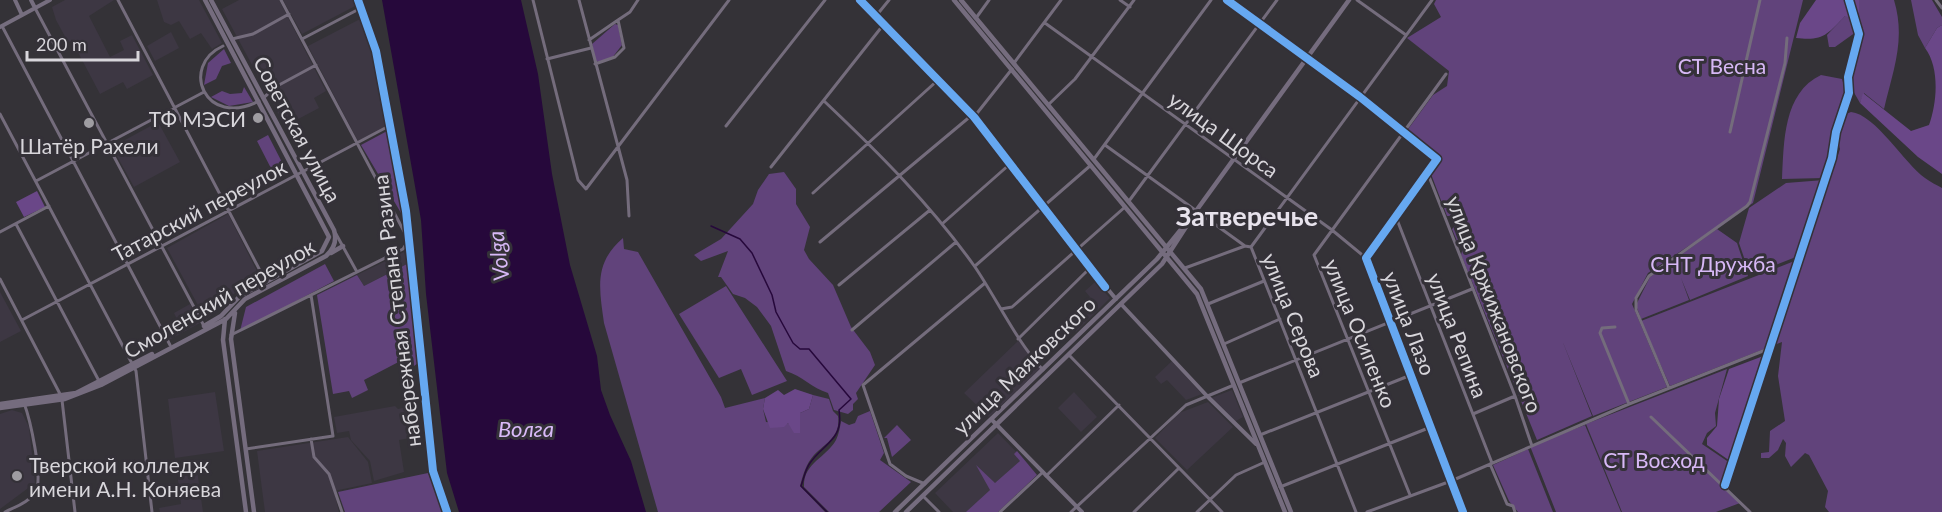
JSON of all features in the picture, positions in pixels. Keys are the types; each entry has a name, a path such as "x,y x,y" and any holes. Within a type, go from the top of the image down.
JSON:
{"main road":[{"name":"Советская улица","path":"205,0 226,46 261,100"},
{"name":"Советская улица","path":"211,0 331,231"},
{"path":"954,0 1006,62 1020,70 1100,166 1127,204"},
{"path":"961,0 1091,165 1164,249 1185,268 1201,289 1262,447 1291,512"},
{"name":"улица Маяковского","path":"906,512 1170,255 1196,211 1232,159 1349,0"},
{"path":"226,46 238,50"},
{"path":"1086,158 1094,159"},
{"path":"1091,165 1100,166"},
{"name":"улица Маяковского","path":"895,512 1116,299 1164,249 1196,211"},
{"name":"Смоленский переулок","path":"226,319 245,299 326,256 335,243 331,231"},
{"name":"Смоленский переулок","path":"0,406 61,398 100,384 208,325 221,316 232,303 266,281 322,251 328,243 331,231"},
{"path":"326,256 343,246"},
{"path":"1170,255 1197,294 1260,435 1265,462 1285,512"},
{"path":"221,324 226,319 232,303"},
{"path":"237,308 231,337 254,512"},
{"path":"221,324 231,337"},
{"path":"221,324 246,512"},
{"name":"Смоленский переулок","path":"134,366 208,325 221,324"},
{"path":"208,325 219,329 222,334"}],"street":[{"path":"15,0 22,15"},
{"path":"31,0 186,292 208,325"},
{"path":"50,0 1,26 170,345"},
{"path":"118,0 266,281"},
{"path":"281,0 409,239"},
{"name":"набережная Степана Разина","path":"358,0 376,51 406,211 433,471 447,512"},
{"path":"532,0 578,180 586,189 729,0"},
{"path":"579,0 617,150 627,180 629,216"},
{"path":"589,40 630,12 638,0"},
{"path":"726,126 825,0"},
{"path":"860,0 973,116 1089,269 1116,299"},
{"path":"876,16 889,0"},
{"path":"976,18 990,0"},
{"path":"820,242 973,116 1061,0"},
{"path":"1120,0 1130,7"},
{"path":"1048,105 1066,90 1134,0"},
{"path":"1094,159 1144,94 1210,0"},
{"path":"1227,0 1307,57 1404,132"},
{"path":"1001,309 1012,307 1127,204 1277,0"},
{"path":"1357,0 1406,35"},
{"name":"улица Серова","path":"1356,512 1251,247 1432,0"},
{"path":"1730,132 1760,0"},
{"path":"1725,485 1768,349 1820,203 1832,159 1836,132 1849,93 1848,77 1859,34 1849,0"},
{"path":"1936,0 1942,8"},
{"path":"302,39 361,8"},
{"path":"232,39 253,34 289,14"},
{"path":"595,64 615,57 624,48 618,20"},
{"name":"улица Щорса","path":"1045,22 1332,230 1366,258"},
{"path":"771,167 884,24"},
{"path":"1670,387 1636,310 1636,298 1649,276 1747,206 1750,201 1785,63 1786,38"},
{"path":"226,46 211,54 204,65 201,80 204,92 216,104 228,109 241,109 261,100 279,85 316,65"},
{"path":"547,59 591,48"},
{"name":"улица Осипенко","path":"1410,495 1314,255 1446,74"},
{"path":"813,193 938,80"},
{"path":"36,181 204,92"},
{"path":"824,101 902,175 942,224 974,266 1018,339 1043,370"},
{"path":"0,114 134,366 152,512"},
{"name":"Татарский переулок","path":"22,320 390,126"},
{"name":"улица Лазо","path":"1404,132 1437,159 1366,258 1463,512"},
{"path":"1105,145 1245,246 1251,247"},
{"path":"942,224 1010,165"},
{"path":"974,266 1091,165"},
{"name":"улица Кржижановского","path":"1428,174 1515,396 1532,446"},
{"path":"0,232 49,206"},
{"path":"839,285 930,210"},
{"name":"улица Репина","path":"1396,218 1432,305 1507,504 1513,506 1515,512"},
{"path":"16,224 100,384"},
{"name":"Советская улица","path":"331,231 343,246 357,272"},
{"name":"Смоленский переулок","path":"231,337 404,248 409,239"},
{"path":"852,330 956,242"},
{"path":"1185,268 1245,246"},
{"path":"1018,339 1089,269"},
{"path":"0,279 61,398 75,512"},
{"path":"1208,304 1264,281"},
{"path":"925,484 906,476 890,464 863,385 985,283"},
{"path":"1071,512 1186,405 1472,289"},
{"path":"246,449 333,436 311,296"},
{"path":"1121,304 1207,396 1262,447"},
{"path":"1224,344 1280,319"},
{"path":"1615,327 1602,328 1600,333 1629,404"},
{"path":"1367,512 1451,481 1629,404 1768,349"},
{"path":"1069,355 1222,512"},
{"path":"1260,435 1411,375"},
{"path":"1473,414 1515,396"},
{"path":"5,512 32,496 38,485 31,421 23,402"},
{"path":"1000,512 1045,474 1119,405"},
{"path":"1651,417 1688,454 1725,485 1750,512"},
{"path":"992,420 1082,512"},
{"path":"1281,487 1431,427"},
{"path":"311,440 314,457 330,475 342,512"},
{"path":"1197,512 1236,475 1265,462"},
{"path":"1134,512 1179,468"},
{"path":"923,496 939,512"}],"shaded area":[{"path":"65,0 114,0 89,16 110,57 124,50 120,41 132,35 153,75 127,89 123,82 100,94 72,41 68,42 56,20 52,7"},
{"path":"157,0 199,0 222,43 212,49 201,33 190,39 179,21 171,25 164,22"},
{"path":"239,0 279,0 326,91 314,98 319,108 285,126 222,9"},
{"path":"283,0 354,0 357,5 302,34"},
{"path":"1816,0 1859,0 1859,13 1852,18 1845,16 1829,32 1819,37 1796,38 1800,23"},
{"path":"362,18 375,53 388,126 358,141 308,46"},
{"path":"1942,25 1942,174 1918,157 1860,103 1863,93 1911,131 1929,125 1936,86 1933,65 1925,48 1937,28"},
{"path":"171,32 179,48 155,61 147,46"},
{"path":"158,122 180,162 134,187 112,147"},
{"path":"37,191 45,207 24,217 16,202"},
{"path":"228,214 261,279 237,291 206,320 167,248"},
{"path":"404,252 407,264 364,286 357,275"},
{"path":"1095,282 1110,298 1076,332 1065,320 1090,297 1085,291"},
{"path":"0,292 21,331 0,342"},
{"path":"190,304 200,323 169,340 162,327 177,319 174,313"},
{"path":"1019,340 1041,368 989,417 964,393"},
{"path":"1766,355 1746,407 1744,432 1733,445 1735,455 1733,463 1707,445 1707,438 1717,426 1719,399 1729,369"},
{"path":"1172,361 1202,394 1186,400 1167,380 1161,384 1155,377"},
{"path":"795,389 813,395 809,409 800,413 800,433 794,433 788,423 784,427 770,428 763,409 765,398 778,390 784,395"},
{"path":"1232,390 1243,417 1234,422 1211,398"},
{"path":"215,392 224,451 175,458 168,399"},
{"path":"1074,392 1097,417 1081,432 1058,408"},
{"path":"1208,402 1233,427 1187,470 1155,438 1179,413"},
{"path":"418,405 421,436 399,440 404,472 374,481 370,461 351,440 349,431 337,433 334,417 395,406 398,409"},
{"path":"12,410 22,413 29,427 35,483 0,509 0,414"},
{"path":"998,433 1023,459 967,512 953,512 935,493"},
{"path":"348,437 368,462 372,483 334,491 339,512 265,512 257,451"},
{"path":"196,463 203,512 160,512 159,508 181,504 176,465"}],"green space":[{"name":"СТ Весна","path":"1436,0 1803,0 1753,203 1648,273 1632,304 1667,387 1593,416 1562,340 1592,416 1537,440 1461,255 1463,248 1459,246 1452,229 1455,226 1452,216 1447,216 1431,174 1439,158 1406,132 1433,95 1447,86 1449,71 1407,38 1441,17 1434,4"},
{"path":"1859,0 1894,0 1899,28 1897,55 1884,109 1864,93 1860,103 1852,89 1863,27 1835,47 1829,47 1827,35 1845,16 1859,13"},
{"path":"1911,0 1932,0 1942,17 1942,25 1937,28 1925,48 1918,35"},
{"path":"615,24 618,25 622,45 612,58 596,62 592,44"},
{"path":"224,49 231,63 222,66 216,79 204,85 208,63"},
{"path":"1821,75 1842,79 1846,92 1833,132 1824,178 1782,179 1785,135 1792,106 1808,83"},
{"path":"244,87 253,102 229,106 211,97 222,91 230,94 242,93"},
{"path":"1851,112 1870,121 1917,171 1942,188 1942,512 1829,512 1825,507 1828,491 1809,455 1805,453 1791,467 1785,456 1786,443 1783,439 1778,450 1769,458 1761,458 1761,453 1769,452 1770,431 1785,421 1778,376 1782,342 1670,386 1641,321 1797,260 1786,290 1789,289 1801,255 1750,275 1739,243 1749,208 1786,183 1824,180 1809,226 1814,228 1840,149 1838,135 1841,122 1846,114"},
{"path":"389,130 405,211 401,213 361,145"},
{"path":"268,135 288,174 277,180 257,141"},
{"path":"784,172 796,189 796,204 810,227 804,250 809,259 833,285 851,327 870,352 875,365 856,393 858,399 853,404 853,410 848,414 834,410 828,393 786,371 771,326 757,307 745,298 733,294 721,277 718,277 728,251 701,261 694,255 721,239 753,204 758,190 769,174"},
{"name":"СНТ Дружба","path":"1717,229 1737,243 1748,276 1690,300 1681,278 1689,300 1641,319 1636,305 1650,277"},
{"path":"623,238 624,249 638,252 721,397 725,408 765,398 763,409 766,422 799,424 800,413 809,409 813,395 829,399 833,411 838,416 837,429 832,438 809,462 800,486 825,512 658,512 602,310 600,287 603,266 614,247"},
{"path":"325,264 334,281 240,331 246,307"},
{"path":"407,264 418,363 414,366 410,356 364,380 368,390 352,398 349,391 333,394 317,295 357,275 364,286"},
{"path":"726,286 787,381 752,395 741,369 719,378 679,314"},
{"name":"СТ Восход","path":"1727,369 1715,413 1716,426 1707,433 1702,444 1730,463 1723,485 1740,503 1716,512 1622,512 1586,424"},
{"path":"870,411 884,453 880,460 911,482 879,512 829,512 804,487 807,472 836,440 841,421 849,425 855,423 858,416"},
{"path":"897,425 911,440 892,457 887,438 884,438"},
{"path":"1585,425 1621,512 1556,512 1530,446"},
{"path":"1528,449 1553,512 1518,512 1509,501 1493,465"},
{"path":"1017,451 1037,475 998,512 966,512 990,490 976,465 995,483 1020,461 1014,454"},
{"path":"428,473 444,512 345,512 338,492"}],"water":[{"name":"Волга","path":"382,0 521,0 538,74 552,174 570,265 597,356 601,390 631,461 646,512 459,512 447,473 426,294 421,220"}],"waterway":[{"path":"711,226 740,239 752,253 772,295 776,312 793,343 800,349 809,349 851,399 839,410 840,420 836,435 810,463 801,486 827,512"}],"cycle path":[{"path":"358,0 376,51 406,211 433,471 447,512"},
{"path":"860,0 974,117 1105,287"},
{"path":"1227,0 1360,97 1437,159 1366,258 1463,512"},
{"path":"1725,485 1832,158 1836,132 1849,93 1848,77 1859,34 1849,0"}],"place":[{"name":"ТФ МЭСИ","path":"258,118"},
{"name":"Шатёр Рахели","path":"89,123"},
{"name":"Тверской колледж имени А.Н. Коняева","path":"17,476"}],"district":[{"name":"Затверечье","path":"1247,215"}],"water label":[{"name":"Volga","path":"498,256"}]}
